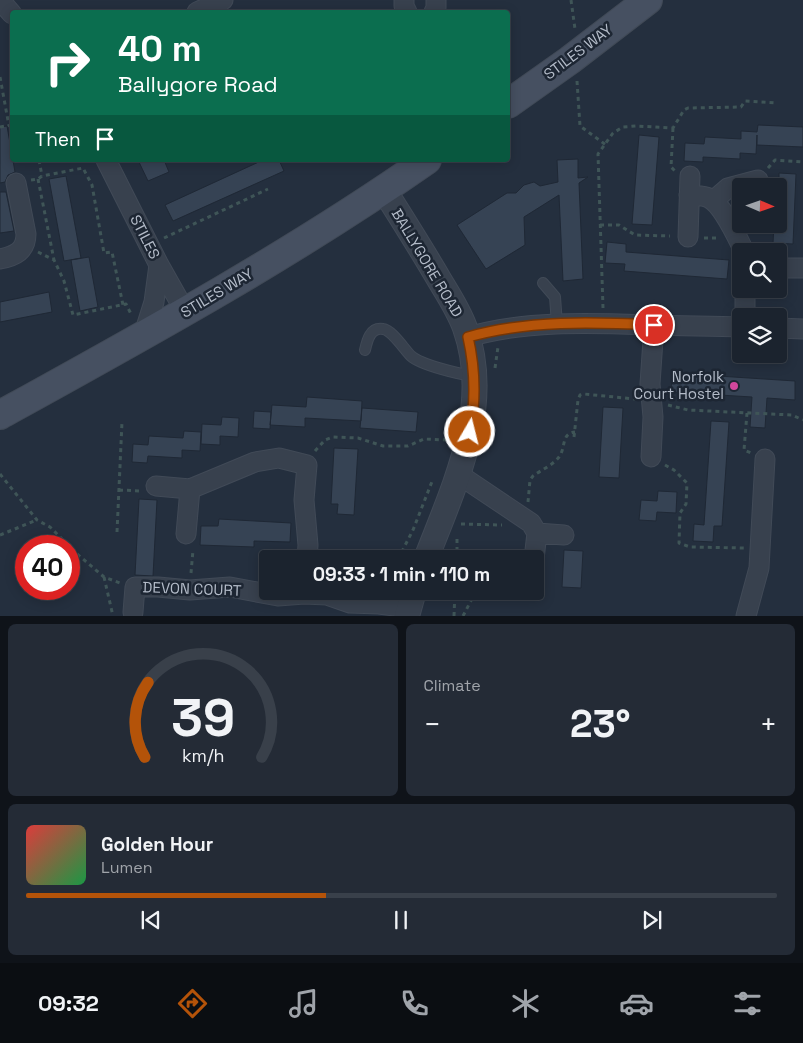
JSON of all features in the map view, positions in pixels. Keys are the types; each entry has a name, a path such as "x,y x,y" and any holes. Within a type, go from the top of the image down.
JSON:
{"main road":[{"name":"STILES WAY","path":"510,102 574,48 648,0"},
{"name":"STILES WAY","path":"0,415 186,313 384,190 424,162"}],"street":[{"path":"201,10 223,0"},
{"name":"STILES","path":"107,162 159,265 186,313"},
{"path":"688,237 690,176"},
{"path":"0,259 18,254 24,245 26,234 16,183"},
{"path":"713,201 728,188 732,187"},
{"name":"BALLYGORE ROAD","path":"384,190 446,291 460,318 468,337 474,376 474,407 455,438 458,474 429,550"},
{"path":"689,195 707,196 713,201 740,243"},
{"path":"142,337 154,302 159,265"},
{"path":"787,268 803,268"},
{"path":"468,337 503,328 557,324 604,323 732,327"},
{"path":"651,457 653,417 650,384 654,325"},
{"path":"787,328 803,329"},
{"path":"156,486 190,489 255,462 279,458 306,465 304,500 308,550"},
{"path":"746,616 757,578 765,458"},
{"path":"458,474 532,527 564,535"},
{"path":"186,534 190,489"},
{"path":"532,527 533,550"},
{"name":"DEVON COURT","path":"133,612 135,587 158,586 190,590 230,587 259,592"},
{"name":"DEVON COURT","path":"341,600 350,603 410,605"}],"lane":[{"path":"543,283 555,297 557,324"},
{"path":"365,350 369,336 376,330 384,329 391,333 412,358 451,372 474,376"}],"path":[{"path":"571,0 575,27 574,48 580,126 606,145"},
{"path":"0,77 10,122"},
{"path":"690,176 680,175 671,167 673,128 684,110 688,108 740,107 745,101 776,103"},
{"path":"604,323 598,154 613,133 622,127 673,128"},
{"path":"760,178 774,160 803,162"},
{"path":"39,162 42,176"},
{"path":"16,183 83,168 92,185 104,254 112,252 123,305"},
{"path":"38,179 54,260 64,281 72,315 126,304 130,312"},
{"path":"164,238 268,189"},
{"path":"24,245 54,260"},
{"path":"458,525 464,523 532,527 530,480 560,456 566,435 569,432 574,434 580,395 651,400 688,410 792,415 803,420"},
{"path":"747,413 744,450 765,458"},
{"path":"117,532 122,422"},
{"path":"306,465 317,448 325,440 333,437 358,438 383,446 408,446 424,439 455,438"},
{"path":"445,449 455,438"},
{"path":"651,457 674,470 687,483 686,504 680,513 679,543 690,547 760,549"},
{"path":"0,474 37,520 50,527 104,578 135,587"},
{"path":"403,550 413,530 434,475"},
{"path":"0,535 37,520"},
{"path":"186,534 193,544 190,590"},
{"path":"104,578 113,616"},
{"path":"454,616 455,600"},
{"path":"463,616 471,600"}],"building":[{"path":"758,125 803,127 803,147 757,145 757,135 756,154 740,153 740,159 703,157 703,162 684,161 685,143 704,144 705,137 741,139 741,131 757,132"},
{"path":"7,126 10,143 10,162 13,162 15,172 8,175 5,182 0,183 0,127"},
{"path":"639,135 659,137 652,225 632,224"},
{"path":"578,159 578,178 588,177 579,183 583,279 563,281 559,195 524,217 525,245 486,269 457,225 507,193 516,193 524,185 534,182 540,186 558,182 557,160"},
{"path":"139,162 165,162 169,172 148,181"},
{"path":"259,162 280,162 284,171 173,221 165,205"},
{"path":"779,173 796,174 793,244 773,243 774,233 788,232 788,178 779,178"},
{"path":"66,176 81,258 64,261 49,179"},
{"path":"0,192 6,192 14,231 0,233"},
{"path":"607,242 626,244 626,252 729,260 727,279 624,271 625,264 605,263"},
{"path":"89,257 98,307 80,311 71,260"},
{"path":"49,292 52,312 0,322 0,302"},
{"path":"672,373 795,381 795,400 767,398 765,428 750,427 752,397 671,392"},
{"path":"307,397 362,401 361,421 305,418 305,427 270,425 272,405 306,407"},
{"path":"603,407 623,408 619,478 599,477"},
{"path":"362,408 418,412 416,432 360,428"},
{"path":"254,411 271,412 270,429 253,428"},
{"path":"222,417 239,418 238,437 220,436 220,445 201,444 202,424 221,425"},
{"path":"711,421 729,422 722,526 714,526 713,542 693,541 694,524 704,525"},
{"path":"184,431 201,432 200,451 182,450 182,458 148,456 147,463 132,462 133,444 148,445 149,436 183,438"},
{"path":"334,448 358,449 354,515 337,514 338,504 331,504"},
{"path":"658,491 677,492 676,513 657,512 656,521 639,520 641,500 657,501"},
{"path":"139,499 157,500 153,576 135,575"},
{"path":"219,519 291,523 290,542 254,541 254,547 200,545 201,526 218,526"},
{"path":"564,550 583,551 581,588 562,587"}],"place":[{"name":"Norfolk Court Hostel","path":"734,386"}],"route":[{"path":"470,432 474,407 474,376 468,337 503,328 526,326 604,323 654,325"}]}
